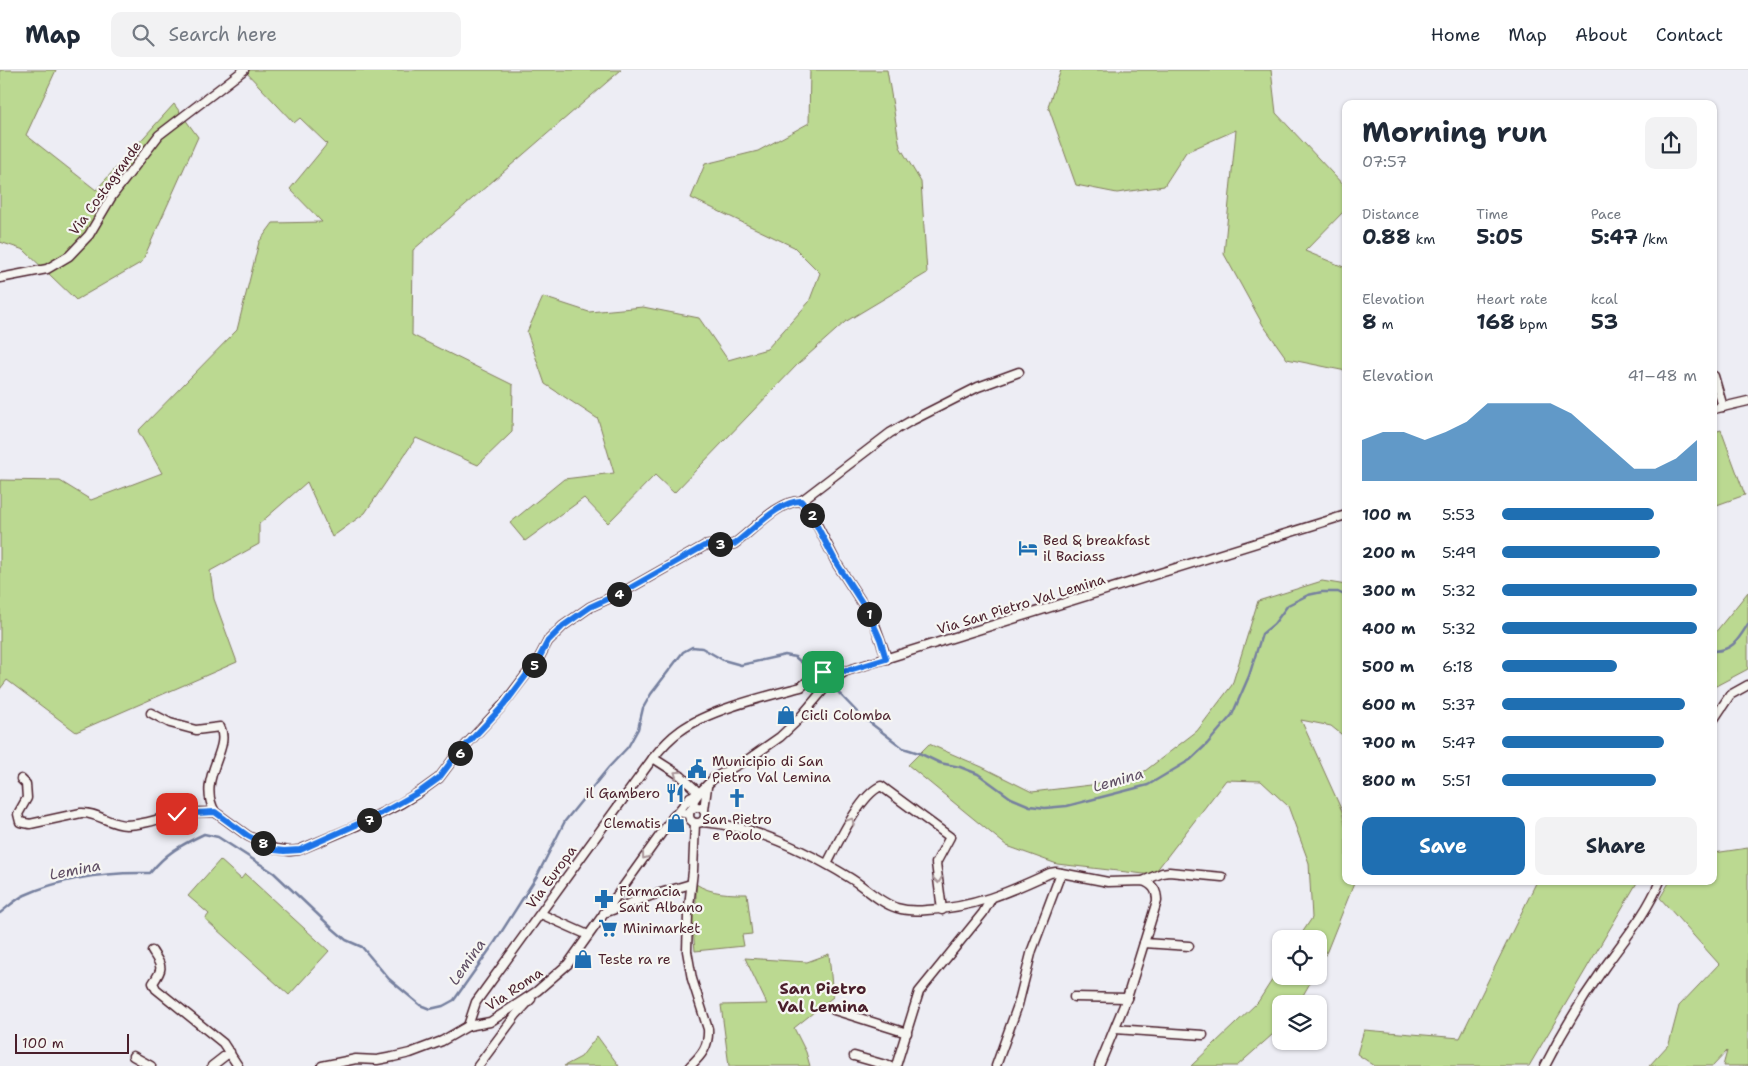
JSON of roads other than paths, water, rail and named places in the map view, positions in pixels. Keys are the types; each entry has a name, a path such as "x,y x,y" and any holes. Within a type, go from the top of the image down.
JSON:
{"street":[{"name":"Via Costagrande","path":"0,278 47,270 70,256 89,235 112,196 159,135 244,70"},
{"path":"151,713 170,723 196,730 220,727 223,731 222,741 211,774 208,790 215,812 248,836 275,850 300,850 378,815 421,791 439,778 454,758 504,705 539,658 548,641 563,626 590,607 623,592 704,546 713,544 728,546 734,544 781,507 792,501 801,501 890,434 909,422 978,387 1019,372"},
{"path":"1717,386 1723,407"},
{"path":"1717,408 1748,401"},
{"path":"801,501 808,509 837,564 868,612 880,639 886,659"},
{"name":"Via San Pietro Val Lemina","path":"823,686 846,671 1342,516"},
{"name":"Via San Pietro Val Lemina","path":"825,672 837,669 846,671"},
{"name":"Via Europa","path":"801,687 809,680 815,678 819,672 825,672"},
{"path":"698,823 704,820 707,787 714,778 750,758 780,737 797,722 815,700 823,686 828,674 825,672"},
{"path":"815,678 815,685 823,686"},
{"path":"1717,714 1730,695 1748,685"},
{"name":"Via Europa","path":"468,1026 476,1002 653,758 671,738 694,722 748,702 801,687 823,686"},
{"path":"653,758 681,776 699,792 694,800 689,819 698,823 716,823 761,835 785,844 828,864 864,886 887,904 899,909 912,911 942,910 991,899 1050,873 1062,873 1108,882 1143,881 1169,872 1222,877"},
{"path":"21,778 26,784 27,798 18,814 20,822 24,824 89,812 121,825 128,825 162,820 177,814 215,812"},
{"path":"828,864 852,817 875,789 882,786 950,837 936,863 942,910"},
{"name":"Via Roma","path":"468,1026 490,1022 537,992 568,964 675,814 690,797 707,787"},
{"path":"675,814 691,811 698,807 716,823"},
{"path":"690,1066 704,1050 708,1037 708,1029 688,960 688,914 698,823"},
{"path":"996,1066 1018,1005 1032,950 1062,873"},
{"path":"1099,1066 1127,998 1157,901 1154,888 1143,881"},
{"path":"604,913 650,896 691,884"},
{"path":"1545,1066 1587,992 1653,899 1658,885"},
{"path":"896,1066 919,992 983,913 991,899"},
{"path":"541,914 588,935"},
{"path":"1144,943 1188,946"},
{"path":"152,951 162,966 162,971 153,983 156,989 223,1043 238,1066"},
{"path":"478,1066 516,1015 537,992"},
{"path":"1074,997 1127,998"},
{"path":"834,1010 907,1033"},
{"path":"322,1066 356,1059 377,1060 401,1055 442,1041 468,1026"},
{"path":"1115,1029 1202,1036"},
{"path":"212,1066 230,1052"},
{"path":"133,1056 151,1066"},
{"path":"854,1056 889,1066"}],"waterway":[{"name":"Lemina","path":"835,689 860,715 903,748 940,763 960,767 978,774 1011,798 1030,806 1045,808 1067,806 1148,785 1190,760 1207,744 1232,715 1249,676 1262,634 1274,624 1288,605 1308,595 1322,592 1338,592 1342,594"},
{"name":"Lemina","path":"1717,651 1726,649 1734,643 1748,624"},
{"name":"Lemina","path":"0,913 22,897 55,884 86,877 118,873 150,873 174,850 204,834 218,837 274,873 346,940 362,947 389,979 420,1005 430,1009 443,1006 454,1000 495,942 537,876 565,821 609,767 628,747 638,729 643,708 651,694 683,652 692,647 702,648 723,660 741,665 785,655 795,657 812,671"}],"place":[{"name":"Bed & breakfast il Baciass","path":"1028,548"},
{"name":"Cicli Colomba","path":"786,715"},
{"name":"Municipio di San Pietro Val Lemina","path":"697,769"},
{"name":"il Gambero","path":"675,793"},
{"name":"San Pietro e Paolo","path":"737,798"},
{"name":"Clematis","path":"676,823"},
{"name":"Farmacia Sant Albano","path":"604,899"},
{"name":"Minimarket","path":"608,928"},
{"name":"Teste ra re","path":"583,959"}],"district":[{"name":"San Pietro Val Lemina","path":"823,997"}]}
